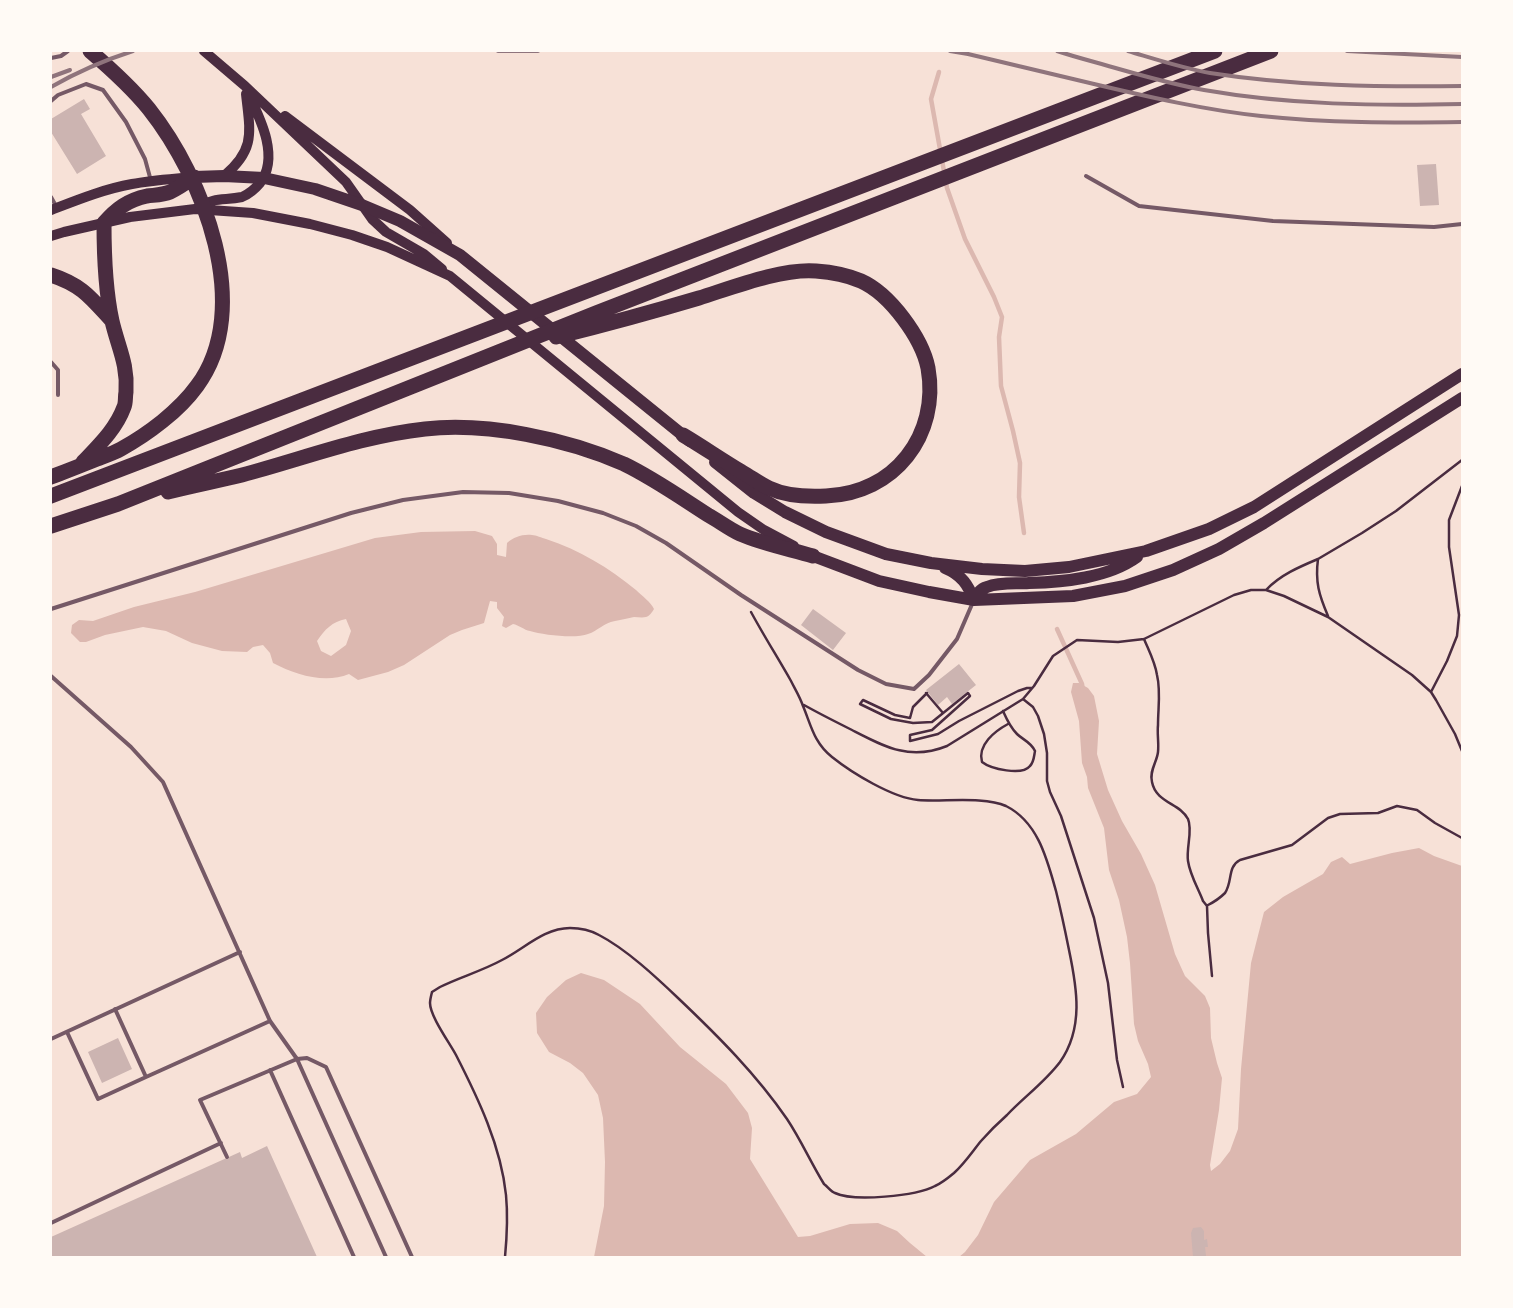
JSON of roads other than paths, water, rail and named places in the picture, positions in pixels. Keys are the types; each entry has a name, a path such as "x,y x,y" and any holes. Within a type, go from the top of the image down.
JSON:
{"highway":[{"path":"52,477 120,450 164,420 197,386 208,368 218,342 222,315 222,292 215,244 200,196 175,146 148,108 114,72 90,51"},
{"path":"55,495 1214,51"},
{"path":"51,526 118,504 804,231 1272,51"},
{"path":"79,466 106,438 125,406 127,378 121,347 113,322 104,271 104,223 116,210 128,202 169,193 194,177"},
{"path":"490,355 786,273 814,271 840,274 862,282 878,292 898,312 922,349 928,369 929,394 926,418 918,439 900,466 885,478 863,490 839,496 809,497 769,488 683,435"},
{"path":"51,274 68,280 86,293 113,322"},
{"path":"118,504 241,475 352,442 380,436 426,429 494,430 579,448 622,464 645,475 740,534 813,556"}],"main road":[{"path":"204,51 245,86 346,182 372,219 386,232 424,254 738,512 764,530 813,556 879,581 974,600 1072,596 1125,586 1173,570 1219,549 1264,523 1462,398"},
{"path":"224,176 237,165 249,140 245,86"},
{"path":"195,210 207,202 243,196 254,190 264,178 268,163 267,142 262,122 245,86"},
{"path":"245,86 410,210 460,255 754,493 785,512 826,532 886,554 931,563 982,569 1025,571 1069,567 1146,551 1209,529 1254,508 1462,374"},
{"path":"54,209 97,193 130,184 194,177 264,178 315,189 362,205 400,221 460,255"},
{"path":"51,236 157,213 195,210 253,213 310,224 352,235 387,248 450,276"},
{"path":"974,600 979,591 985,587 1000,584 1077,579 1117,567 1133,560 1146,551"},
{"path":"931,563 960,576 967,584 974,600"}],"lane":[{"path":"51,58 61,56 68,51"},
{"path":"51,101 58,95 86,84 103,90 126,122 145,159 151,181"},
{"path":"1086,176 1139,206 1273,221 1434,227 1462,224"},
{"path":"51,197 54,209"},
{"path":"51,362 58,370 58,396"},
{"path":"51,609 351,513 403,500 463,492 509,493 558,501 603,513 636,526 666,543 741,595 858,670 886,684 914,689 929,675 957,639 974,600"},
{"path":"51,676 131,747 163,782 270,1022 297,1059 386,1257"},
{"path":"51,1039 240,952"},
{"path":"115,1010 146,1077"},
{"path":"67,1032 98,1099 270,1022"},
{"path":"227,1157 200,1100 297,1059 307,1058 326,1067 412,1257"},
{"path":"270,1070 354,1257"},
{"path":"51,1223 220,1143"}],"waterway":[{"path":"939,72 931,99 947,188 965,239 1002,317 999,337 1001,386 1020,463 1019,497 1024,533"},
{"path":"1057,629 1083,690"}],"railway":[{"path":"51,87 91,67 133,51"},
{"path":"498,51 538,51"},
{"path":"950,51 1198,107 1240,113 1336,121 1462,122"},
{"path":"1057,51 1172,83 1236,95 1300,102 1397,105 1462,104"},
{"path":"1128,51 1200,71 1272,81 1367,86 1462,86"},
{"path":"1347,51 1462,57"},
{"path":"51,77 70,70"}]}
